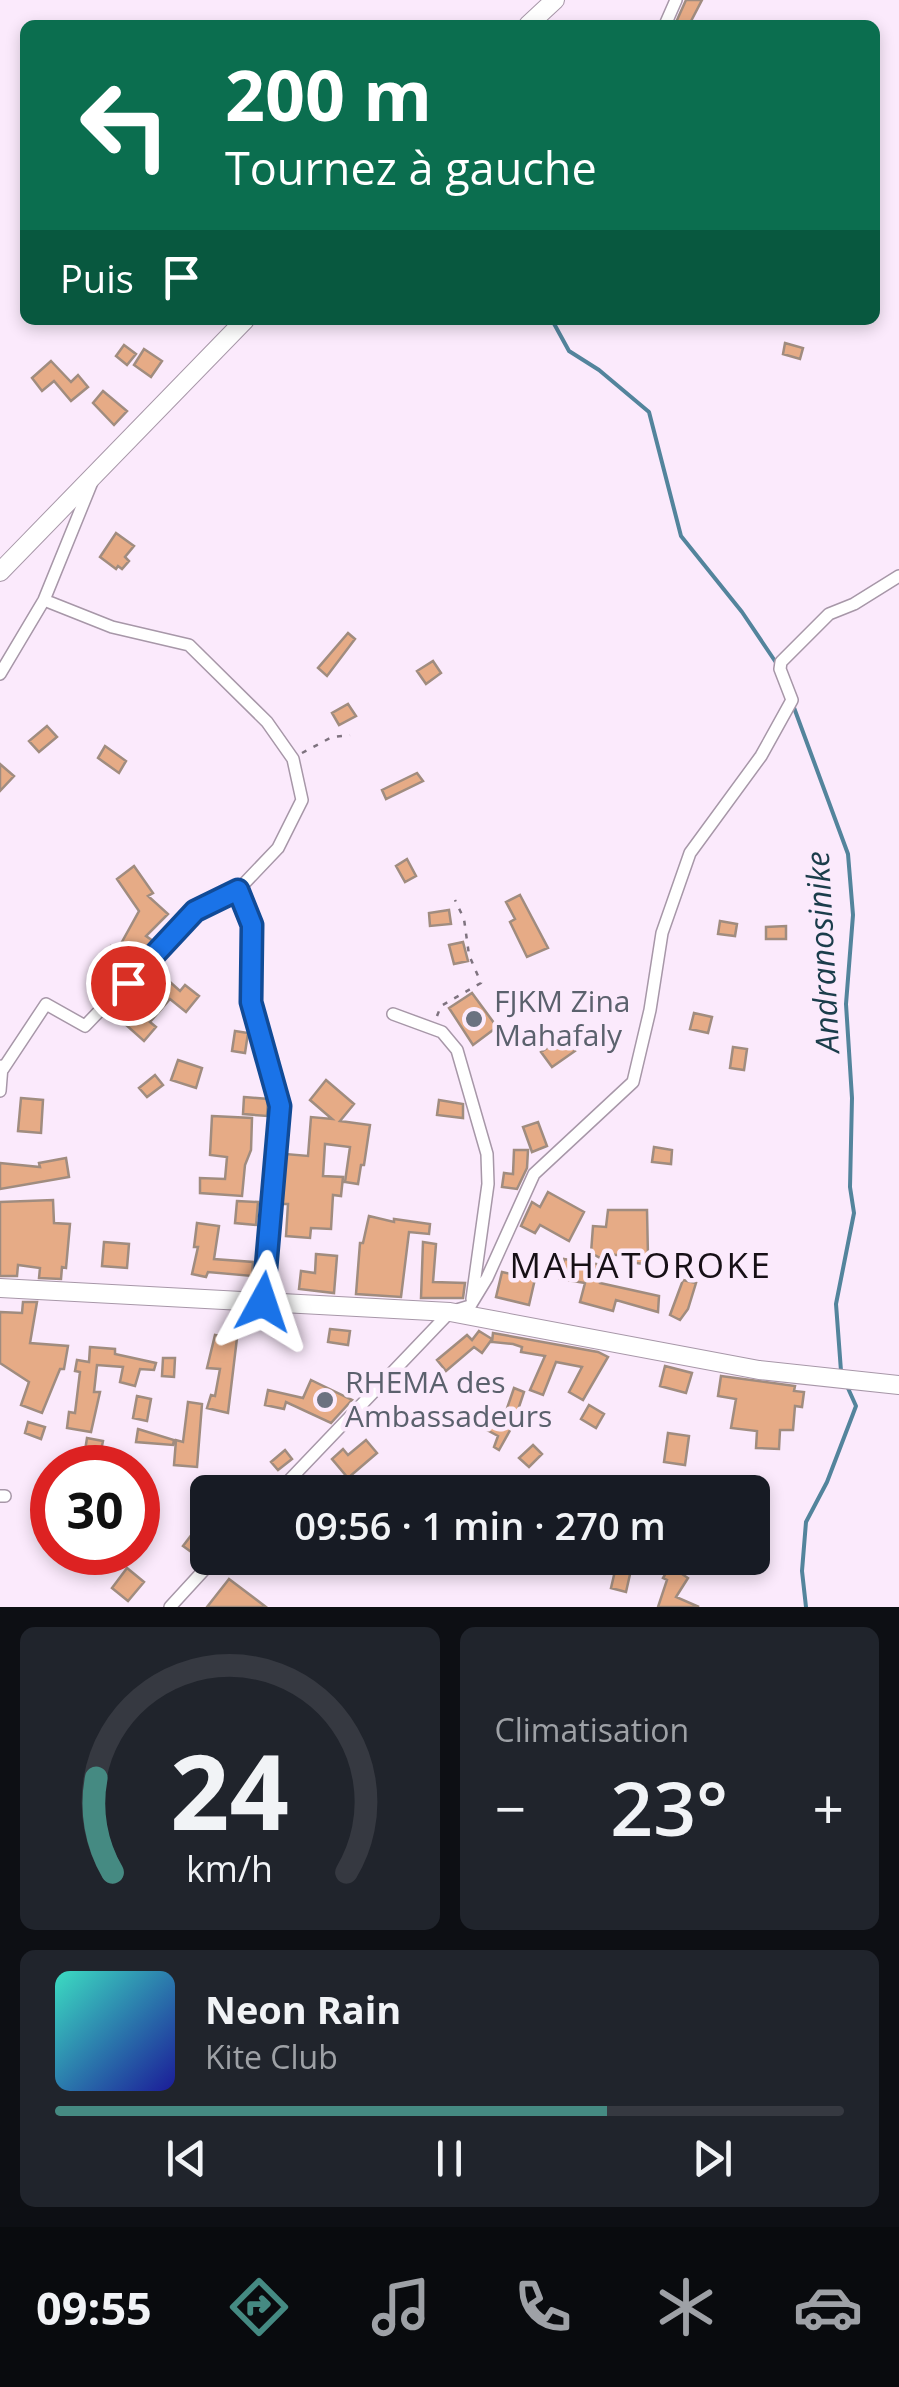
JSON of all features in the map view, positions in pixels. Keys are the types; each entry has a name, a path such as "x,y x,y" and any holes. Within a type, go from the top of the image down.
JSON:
{"main road":[{"path":"533,20 555,0"},
{"path":"0,572 240,325"},
{"path":"0,1288 450,1312 759,1370 899,1385"}],"street":[{"path":"0,674 44,600 94,478"},
{"path":"294,1475 450,1312 470,1306 487,1278 534,1174 632,1082 650,1010 662,933 690,852 761,756 792,700 781,662 828,614 854,604 899,576"},
{"path":"0,1091 2,1064 46,1004 85,1026 195,911 238,890 278,848 302,800 292,759 267,722 190,645 112,627 44,600"},
{"path":"238,890 252,925 251,1002 280,1106 263,1302"},
{"path":"392,1014 442,1032 456,1050 487,1154 488,1184 470,1306"},
{"path":"170,1607 199,1575"}],"path":[{"path":"292,759 318,743 350,735"},
{"path":"442,1032 437,1018 442,1006 481,983 469,954 464,919 456,900"}],"building":[{"path":"686,0 702,0 692,20 677,20"},
{"path":"785,343 803,348 800,359 783,354"},
{"path":"124,345 136,354 127,365 116,356"},
{"path":"144,349 162,361 151,377 134,365"},
{"path":"51,361 71,382 78,375 88,387 71,401 54,381 42,391 32,378"},
{"path":"103,391 127,411 114,425 93,403"},
{"path":"116,533 134,546 122,569 100,557"},
{"path":"348,633 355,639 327,676 318,668"},
{"path":"433,661 441,673 426,684 417,671"},
{"path":"348,704 356,716 339,725 332,713"},
{"path":"47,726 57,737 39,752 29,741"},
{"path":"105,746 126,761 119,773 98,758"},
{"path":"0,764 14,776 0,791"},
{"path":"417,773 423,781 386,799 382,790"},
{"path":"407,859 416,876 405,882 396,866"},
{"path":"134,866 153,893 148,896 168,914 146,936 153,941 126,970 104,959 111,946 118,949 139,911 117,879"},
{"path":"520,895 548,948 527,957 510,922 515,919 506,902"},
{"path":"449,910 451,924 430,926 429,913"},
{"path":"720,921 737,924 735,936 718,934"},
{"path":"786,926 786,939 766,939 766,927"},
{"path":"463,942 468,961 454,964 449,945"},
{"path":"170,982 180,991 185,985 199,996 186,1012 170,999 150,1022 156,1027 144,1041 116,1016 143,985 157,998"},
{"path":"472,993 497,1027 473,1045 449,1008"},
{"path":"694,1013 712,1017 708,1033 690,1029"},
{"path":"235,1031 248,1033 245,1053 232,1051"},
{"path":"565,1036 575,1051 552,1067 541,1052"},
{"path":"733,1047 747,1049 744,1070 730,1068"},
{"path":"178,1060 202,1068 196,1088 171,1080"},
{"path":"155,1075 163,1085 147,1097 139,1088"},
{"path":"326,1080 354,1104 340,1121 370,1125 364,1165 358,1184 345,1182 350,1147 325,1144 323,1176 343,1177 341,1196 333,1195 331,1229 311,1228 310,1238 286,1236 288,1204 281,1204 286,1154 308,1156 311,1117 332,1119 310,1100"},
{"path":"244,1097 268,1099 267,1116 243,1114"},
{"path":"21,1098 43,1100 41,1133 18,1131"},
{"path":"439,1100 463,1104 463,1118 437,1115"},
{"path":"212,1116 252,1118 251,1150 245,1165 242,1196 200,1193 200,1178 225,1179 227,1157 210,1155"},
{"path":"538,1122 547,1146 532,1152 523,1127"},
{"path":"654,1147 672,1150 671,1164 652,1162"},
{"path":"514,1150 528,1150 527,1168 517,1189 502,1187 504,1173 513,1174"},
{"path":"66,1158 69,1177 0,1189 0,1163 40,1167 39,1163"},
{"path":"548,1192 584,1212 569,1241 540,1225 535,1233 521,1226 532,1202 540,1207"},
{"path":"53,1200 54,1223 70,1224 66,1268 62,1267 61,1279 39,1278 40,1268 18,1265 17,1276 0,1276 0,1202"},
{"path":"237,1201 258,1202 256,1225 235,1223"},
{"path":"608,1210 647,1210 648,1257 644,1264 629,1262 629,1256 605,1254 604,1260 591,1253 593,1226 606,1227"},
{"path":"369,1216 430,1224 429,1234 409,1232 401,1297 356,1294 360,1243"},
{"path":"197,1223 219,1226 214,1259 253,1262 252,1276 192,1274 198,1247 194,1247"},
{"path":"104,1242 129,1244 127,1268 102,1266"},
{"path":"423,1242 436,1244 433,1282 465,1283 463,1298 421,1298"},
{"path":"316,1254 337,1256 334,1293 299,1289 301,1271 315,1273"},
{"path":"564,1259 603,1265 600,1283 659,1296 658,1312 616,1300 613,1311 580,1302 585,1283 560,1279"},
{"path":"502,1272 535,1279 529,1305 496,1297"},
{"path":"683,1280 696,1283 680,1320 670,1315"},
{"path":"23,1302 37,1302 30,1343 68,1346 64,1369 60,1369 42,1413 21,1405 29,1382 0,1363 0,1312 22,1313"},
{"path":"330,1329 350,1331 348,1345 328,1342"},
{"path":"479,1331 492,1339 482,1353 474,1347 446,1371 437,1360 467,1335 472,1340"},
{"path":"493,1333 608,1357 583,1400 569,1392 582,1367 556,1362 543,1395 530,1390 545,1356 521,1352 522,1347 513,1344 492,1342"},
{"path":"215,1335 237,1338 228,1413 207,1408 211,1395 215,1396 220,1369 207,1368"},
{"path":"90,1347 115,1349 115,1354 156,1363 154,1370 140,1369 135,1386 120,1382 123,1367 97,1365 94,1392 100,1392 91,1432 67,1428 69,1412 75,1413 80,1372 75,1371 77,1360 89,1362"},
{"path":"163,1358 175,1358 174,1377 162,1376"},
{"path":"665,1366 692,1373 686,1393 660,1386"},
{"path":"721,1376 795,1386 794,1391 804,1392 802,1407 795,1406 793,1430 780,1430 779,1449 756,1448 757,1431 731,1428 736,1399 718,1396"},
{"path":"311,1380 352,1400 331,1423 286,1402 284,1409 265,1405 268,1390 303,1398"},
{"path":"514,1388 524,1392 499,1450 494,1447 498,1436 487,1430 496,1415 503,1420"},
{"path":"137,1396 151,1399 147,1421 133,1418"},
{"path":"188,1402 202,1404 197,1467 174,1465 176,1440 183,1442"},
{"path":"589,1405 604,1414 596,1428 581,1419"},
{"path":"28,1422 45,1427 41,1439 25,1433"},
{"path":"138,1429 174,1440 173,1445 136,1442"},
{"path":"668,1433 689,1436 685,1465 664,1462"},
{"path":"87,1438 103,1441 102,1445 86,1445"},
{"path":"366,1440 377,1453 351,1475 345,1475 332,1459 343,1449 348,1455"},
{"path":"533,1445 542,1454 529,1467 519,1458"},
{"path":"285,1450 292,1459 278,1470 271,1462"},
{"path":"122,1575 136,1575 144,1582 128,1601 112,1588"},
{"path":"614,1575 630,1575 626,1592 611,1588"},
{"path":"663,1578 688,1578 676,1597 699,1607 658,1607 667,1580"},
{"path":"229,1579 266,1607 207,1607"}],"waterway":[{"name":"Andranosinike","path":"555,325 569,351 599,370 649,412 681,536 742,612 777,664"},
{"name":"Andranosinike","path":"793,705 848,854 853,915 846,1004 852,1098 850,1187 854,1213 836,1304 841,1371"},
{"name":"Andranosinike","path":"806,1607 802,1571 806,1522 827,1482 856,1406 847,1386"}],"place":[{"name":"FJKM Zina Mahafaly","path":"474,1019"},
{"name":"RHEMA des Ambassadeurs","path":"325,1400"}],"district":[{"name":"MAHATOROKE","path":"641,1266"}],"route":[{"path":"128,983 195,911 238,890 252,925 251,1002 280,1106 263,1302"}]}
